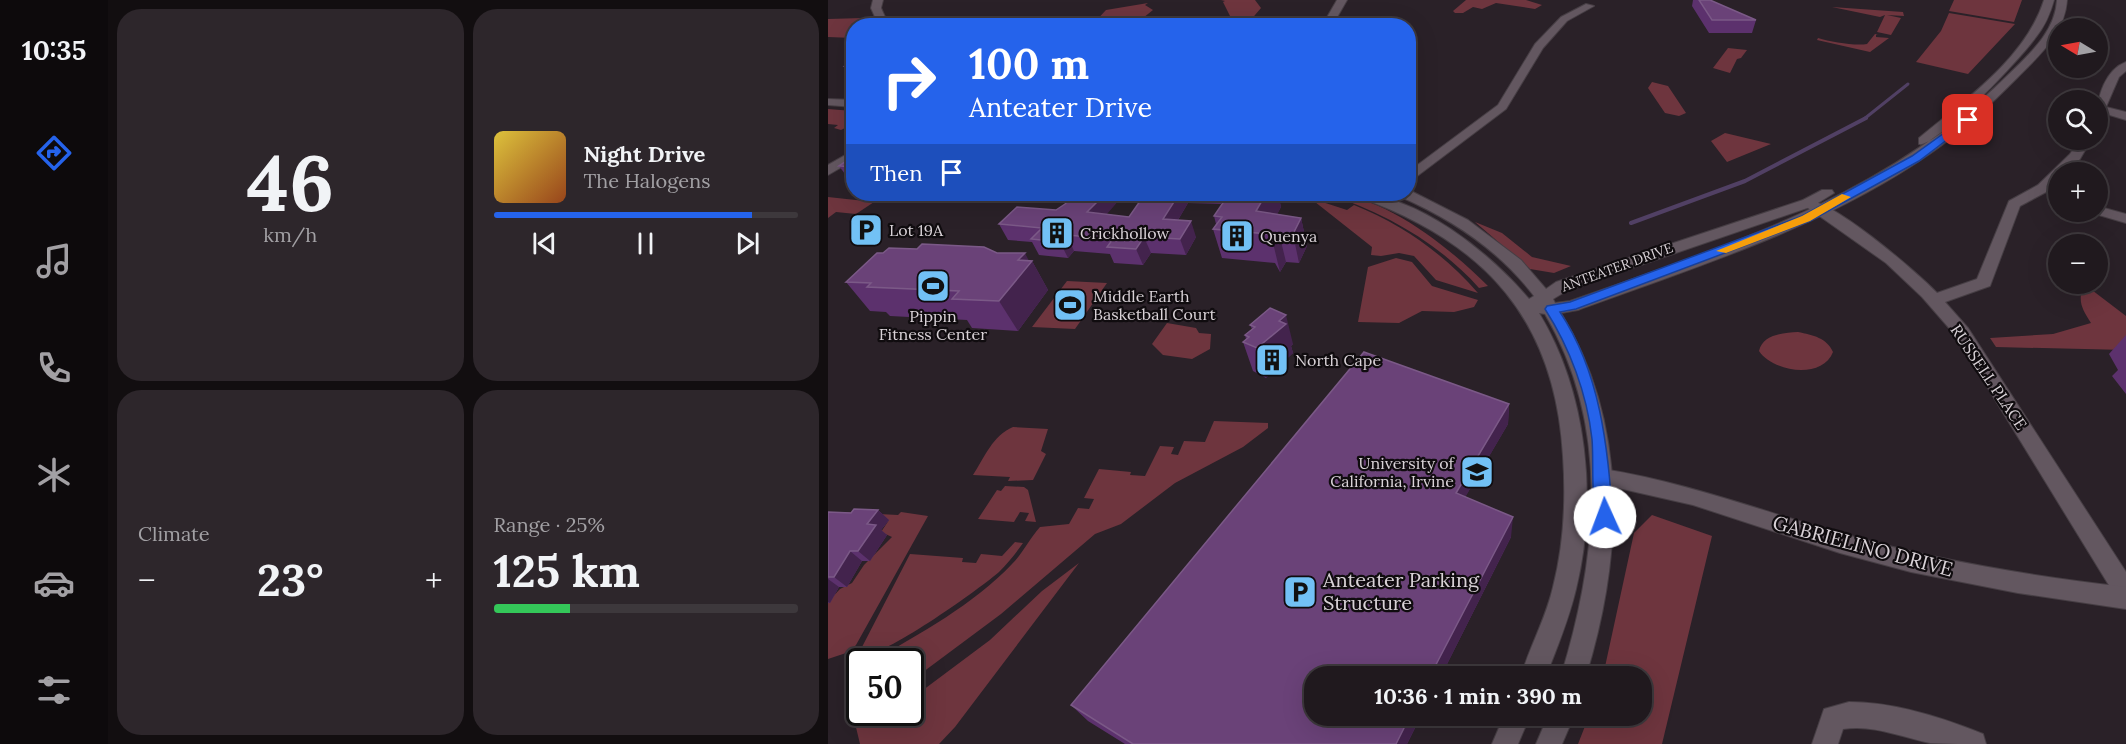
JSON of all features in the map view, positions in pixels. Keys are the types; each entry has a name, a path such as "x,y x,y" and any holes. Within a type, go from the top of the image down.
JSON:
{"main road":[{"path":"878,0 876,8 880,18"},
{"path":"1331,18 1341,0"},
{"name":"ANTEATER DRIVE","path":"1527,307 1547,302 1572,306 1806,218 1814,206 1924,141 1986,84 2039,30 2049,0"},
{"name":"ANTEATER DRIVE","path":"1814,206 1898,170 1946,137 2002,91 2053,32 2060,18 2062,0"},
{"path":"1416,173 1502,107 1539,46 1564,20 1589,6"},
{"path":"2108,90 2114,76 2126,65"},
{"path":"1946,137 1949,128 1988,90 1986,84"},
{"path":"828,92 846,93"},
{"path":"828,102 846,103"},
{"path":"2108,113 2126,116"},
{"path":"828,157 846,145"},
{"path":"2069,162 2079,150"},
{"path":"828,171 846,159"},
{"path":"1935,300 1984,282 2014,204 2048,183"},
{"path":"2043,188 2048,190"},
{"path":"1416,199 1452,216 1496,248 1547,302 1564,329 1591,394 1603,477 1605,530 1601,572 1589,633 1577,666"},
{"path":"1380,201 1418,217 1451,237 1510,288 1527,307 1553,362 1561,388 1577,477 1575,527 1566,586 1537,666"},
{"name":"RUSSELL PLACE","path":"1814,206 1892,258 1935,300 1987,370 2126,592"},
{"path":"2108,213 2126,219"},
{"name":"GABRIELINO DRIVE","path":"1603,477 1698,496 1801,531 1917,563 2003,582 2126,598"},
{"path":"1825,744 1833,718 1849,713 1873,716 1974,744"},
{"path":"1504,744 1512,726"},
{"path":"1549,744 1557,726"}],"shaded area":[{"path":"1221,0 1255,0 1261,8 1252,18 1231,18 1223,2 1225,1"},
{"path":"1466,0 1526,0 1542,5 1535,9 1496,3 1482,9 1473,7 1463,13 1453,11"},
{"path":"1954,0 2022,0 2014,22 1949,11"},
{"path":"1148,3 1145,5 1153,10 1143,18 1099,18 1106,10"},
{"path":"1832,7 1903,12 1904,16 1887,15 1901,18 1891,35 1877,32 1885,15 1880,17"},
{"path":"1949,13 2015,24 1968,74 1916,62 1941,31"},
{"path":"846,18 846,38 828,37 828,19"},
{"path":"1875,34 1876,37 1889,38 1870,52 1817,40 1818,38 1843,43 1867,44"},
{"path":"1728,48 1747,50 1741,58 1737,59 1730,73 1713,68"},
{"path":"1652,82 1668,86 1686,113 1679,116 1665,113 1648,88"},
{"path":"828,109 846,110 846,128 841,130 834,128 838,125 828,124"},
{"path":"1725,133 1771,144 1727,162 1711,141"},
{"path":"828,197 846,199 846,201 874,202 856,214 836,212 828,218"},
{"path":"1314,201 1347,210 1354,205 1389,221 1421,241 1451,265 1478,293 1436,280 1414,256 1399,253 1371,255 1372,247"},
{"path":"1346,201 1371,203 1415,226 1436,240 1488,286 1479,288 1447,257 1410,231"},
{"path":"1475,222 1502,233 1532,257 1571,266 1554,273 1530,269"},
{"path":"1396,258 1412,262 1432,286 1478,300 1474,307 1454,312 1422,311 1399,323 1358,322 1368,267"},
{"name":"Middle Earth Basketball Court","path":"1067,281 1107,283 1075,329 1032,327"},
{"path":"2097,294 2126,316 2126,350 1996,347 1990,338 2053,334 2091,323 2082,305 2081,295"},
{"path":"1167,323 1196,328 1199,333 1211,334 1210,349 1192,359 1163,355 1152,344"},
{"path":"1798,332 1814,336 1827,343 1833,352 1827,361 1819,367 1797,370 1775,364 1759,351 1761,345 1769,338"},
{"path":"1214,421 1268,423 1268,428 1243,447 1175,483 1121,524 1095,534 1001,614 924,671 924,648 894,648 964,605 997,579 1016,560 1040,527 1069,524 1078,508 1089,509 1094,499 1084,498 1099,469 1131,472 1130,475 1145,476 1160,446 1174,447 1171,454 1178,455 1184,441 1205,442"},
{"path":"1013,427 1048,429 1041,451 1046,454 1033,480 1008,481 1010,477 973,475 994,441"},
{"path":"1005,486 1024,487 1028,490 1036,522 1025,521 1029,513 1020,512 1014,522 978,519 997,490 1001,491"},
{"path":"841,512 898,515 901,512 928,516 856,645 853,648 846,648 846,653 828,659 828,602 840,589 852,583 864,565 892,537 881,532 889,520 834,519"},
{"path":"1652,515 1712,536 1662,744 1578,744 1585,726 1652,726 1652,666 1605,666 1634,533"},
{"path":"1015,542 1023,543 999,572 930,622 888,647 862,648 910,554 963,558 962,562 976,563 981,554 1002,556"},
{"path":"1079,563 955,727 939,744 860,744 856,726 924,726 924,689 990,640 1042,591"}],"building":[{"path":"1699,0 1710,0 1756,20 1712,20"},
{"path":"1068,201 1098,201 1087,212 1129,217 1140,201 1175,201 1163,219 1191,221 1180,239 1144,237 1136,249 1107,247 1113,239 1067,235 1060,242 1031,239 1042,228 999,224 1017,207 1056,210"},
{"path":"1224,201 1262,201 1256,211 1301,218 1293,234 1279,233 1273,243 1268,234 1213,229 1222,217 1214,216"},
{"path":"922,244 984,247 997,253 1025,253 1018,260 1032,261 999,301 952,299 959,291 867,287 871,283 846,282 877,253 883,253 889,248 917,249"},
{"path":"1270,308 1286,315 1279,321 1286,324 1257,348 1243,342 1249,337 1245,335 1255,327 1250,325"},
{"name":"Anteater Parking Structure","path":"1364,352 1509,404 1456,493 1513,517 1435,666 1304,666 1304,726 1405,726 1396,744 1133,744 1071,705"},
{"path":"854,509 878,510 867,524 876,525 858,551 850,551 834,577 828,577 828,512 851,513"}],"waterway":[{"path":"1864,119 1908,84"},
{"path":"1631,223 1745,181 1866,118"}],"slow traffic":[{"path":"1722,251 1806,218 1846,197"}],"place":[{"name":"Lot 19A","path":"866,230"},
{"name":"Crickhollow","path":"1057,233"},
{"name":"Quenya","path":"1237,236"},
{"name":"Pippin Fitness Center","path":"933,286"},
{"name":"Middle Earth Basketball Court","path":"1070,305"},
{"name":"North Cape","path":"1272,360"},
{"name":"University of California, Irvine","path":"1477,472"},
{"name":"Anteater Parking Structure","path":"1300,592"}],"route":[{"path":"1605,517 1599,437 1591,394 1564,329 1552,309 1572,306 1806,218 1898,170 1968,120"}]}
